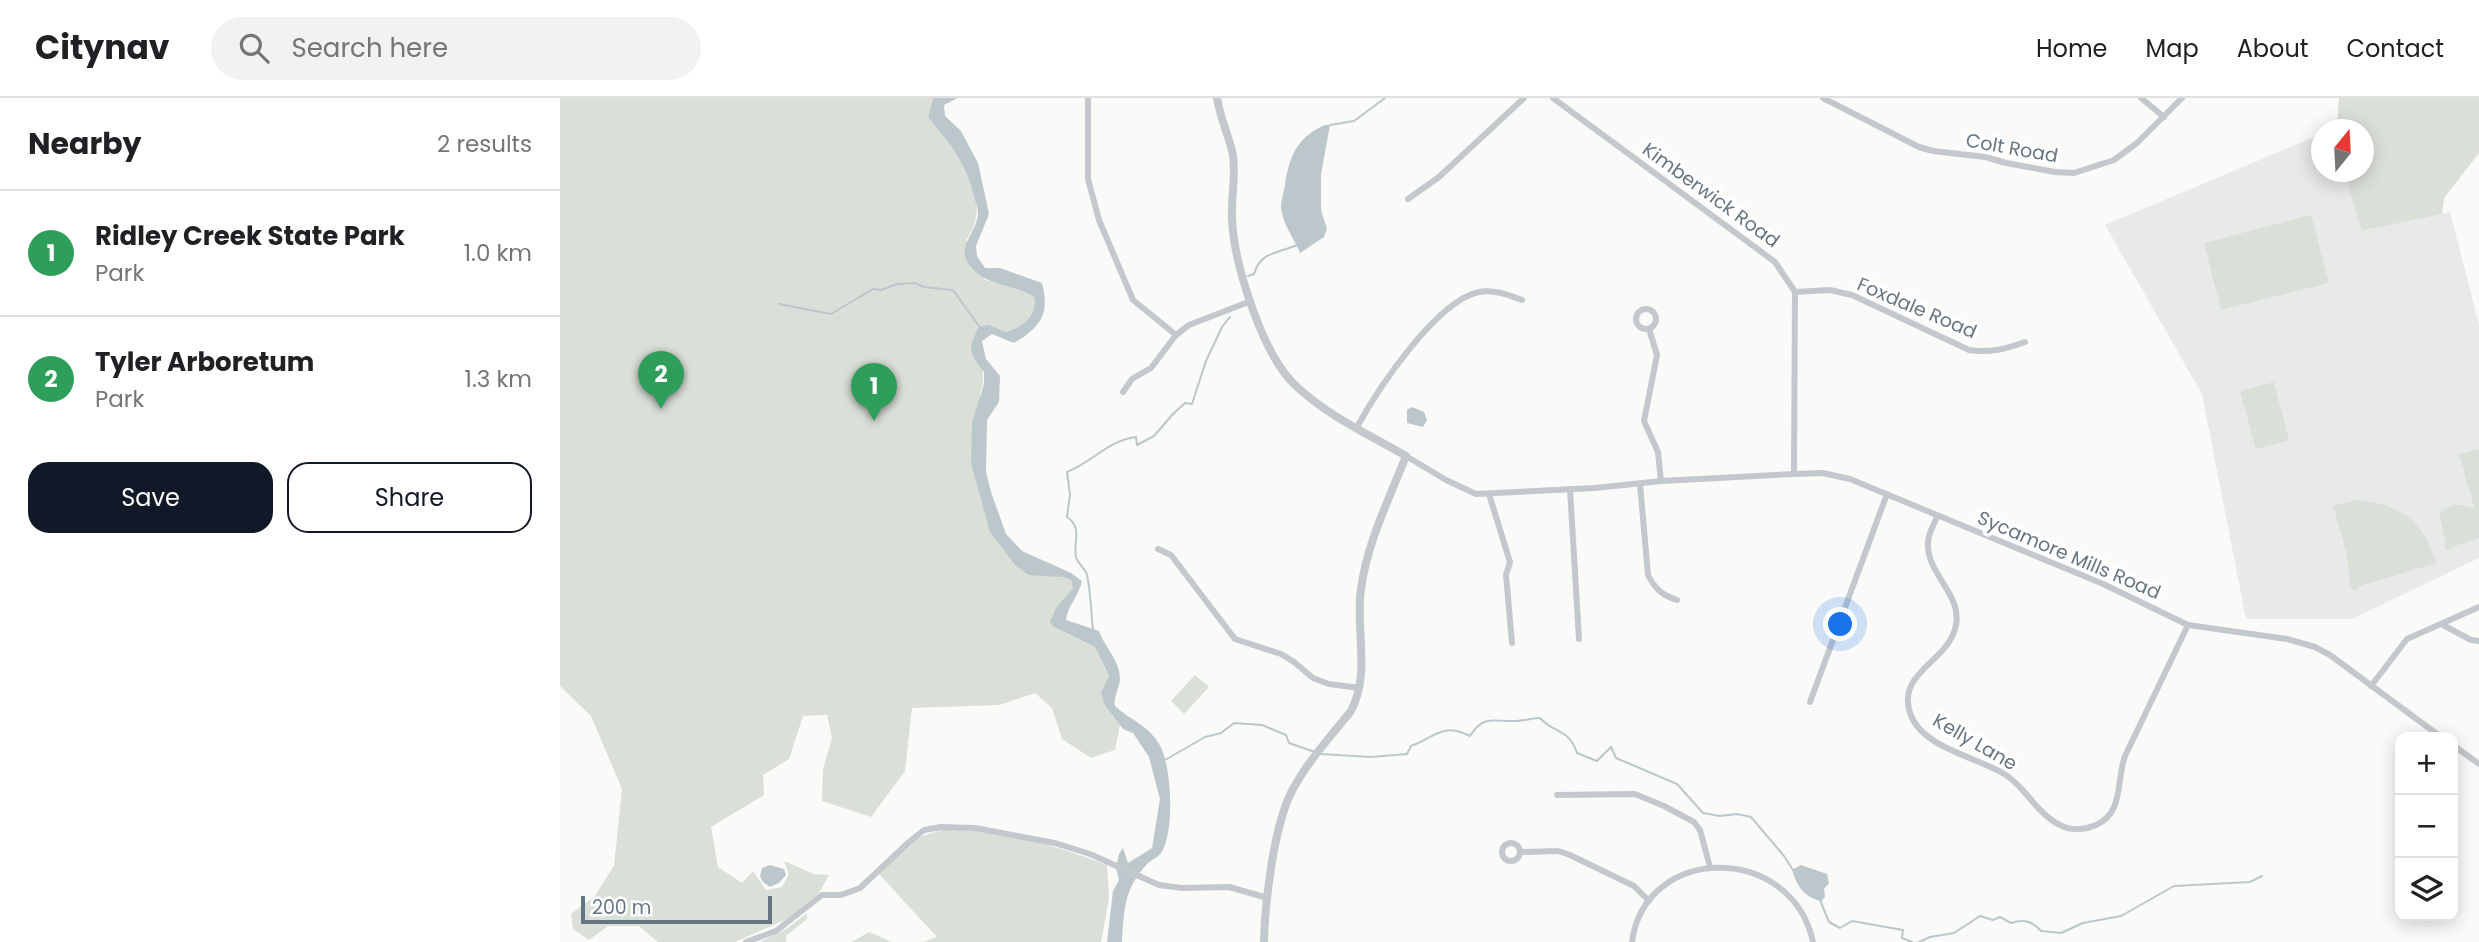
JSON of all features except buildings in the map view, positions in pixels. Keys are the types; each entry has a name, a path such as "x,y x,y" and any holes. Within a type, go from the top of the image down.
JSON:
{"street":[{"path":"1088,98 1088,179 1099,220 1133,300 1175,335"},
{"path":"1217,98 1233,153 1232,219 1235,242 1251,301 1278,366 1311,399 1406,456 1363,571 1360,593 1360,688 1351,711 1293,788 1279,829 1264,942"},
{"path":"1408,199 1439,177 1524,98"},
{"name":"Kimberwick Road","path":"1553,98 1776,262 1795,292"},
{"name":"Colt Road","path":"1823,98 1919,147 2074,173 2114,160 2137,143 2182,98"},
{"path":"2141,98 2164,117"},
{"name":"Foxdale Road","path":"1795,292 1830,290 1852,295 1969,350 1985,352 2007,349 2025,342"},
{"path":"1357,427 1376,393 1443,312 1480,291 1501,293 1521,300"},
{"path":"1794,474 1795,292"},
{"path":"1123,392 1132,379 1152,368 1175,335 1189,325 1251,301"},
{"path":"1649,329 1657,355 1644,421 1658,452 1661,481"},
{"name":"Sycamore Mills Road","path":"1406,456 1476,494 1824,473 1887,494 2101,583 2188,625 2300,642 2330,655 2434,732"},
{"path":"1640,484 1648,575 1655,588 1665,596 1677,600"},
{"path":"1570,489 1579,639"},
{"path":"1489,494 1510,562 1506,575 1512,643"},
{"path":"1810,702 1887,494"},
{"name":"Kelly Lane","path":"1937,516 1928,537 1929,556 1953,599 1957,614 1956,628 1950,641 1920,671 1912,684 1908,698 1910,712 1917,727 1927,737 2007,776 2050,819 2062,827 2074,829 2097,825 2116,807 2118,779 2125,756 2188,625"},
{"path":"1158,549 1171,555 1235,639 1281,654 1313,678 1329,684 1360,688"},
{"path":"2371,686 2407,639 2479,607"},
{"path":"2443,625 2471,640 2479,641"},
{"path":"2458,749 2479,764"},
{"path":"1557,795 1635,794 1664,806 1694,822 1700,830 1710,867"},
{"path":"746,942 776,931 822,895 841,895 860,888 908,842 924,831 941,827 975,828 1044,840 1090,854 1158,885 1182,888 1228,887 1268,898"},
{"path":"1520,852 1558,851 1570,855 1634,886 1649,901"},
{"path":"1632,942 1640,917 1649,901 1661,889 1695,870 1734,867 1756,874 1793,900 1804,916 1813,942"}],"shaded area":[{"path":"560,98 933,98 928,117 960,159 974,192 977,208 974,225 966,240 985,280 1016,288 1034,297 1034,310 1023,324 1006,332 989,325 979,326 972,341 983,373 980,393 990,532 1015,565 1071,580 1073,588 1057,609 1054,627 1095,647 1109,677 1106,707 1120,725 1115,750 1091,758 1062,739 1052,708 1035,693 999,705 912,708 905,771 871,817 822,801 823,769 832,738 827,715 803,716 789,759 763,775 764,795 711,827 718,867 742,883 753,871 766,890 782,887 789,874 784,861 814,874 829,875 819,893 787,919 735,942 658,942 639,926 608,926 589,940 573,929 571,914 594,897 614,866 622,789 591,716 560,686"},
{"path":"933,98 958,98 944,105 945,116 961,131 978,163 989,214 976,246 977,256 985,268 1000,268 1042,283 1044,294 1044,311 1031,331 1014,343 992,334 982,341 986,359 1000,376 999,402 987,420 986,472 991,492 1006,534 1022,551 1071,573 1082,581 1066,620 1099,631 1119,671 1120,682 1115,706 1155,738 1167,767 1170,815 1165,844 1160,854 1140,872 1130,890 1122,942 1107,942 1113,891 1119,880 1116,868 1119,854 1123,848 1128,863 1152,848 1160,799 1149,757 1133,733 1123,729 1106,707 1101,693 1109,676 1095,647 1054,627 1050,622 1056,608 1073,588 1071,580 1029,575 1015,565 990,532 971,463 972,423 984,384 984,372 975,360 971,346 979,326 989,325 1006,332 1028,320 1035,304 1034,297 987,280 968,263 965,249 977,220 978,208 962,163 928,117"},
{"path":"2339,98 2479,98 2479,153 2444,198 2442,214 2362,231 2347,182 2374,182 2374,119 2338,119"},
{"path":"1330,125 1321,174 1321,210 1327,229 1324,237 1300,253 1284,219 1282,199 1289,166 1296,149 1315,130"},
{"path":"2311,138 2311,182 2347,182 2363,231 2450,212 2479,324 2479,558 2352,619 2246,619 2202,394 2105,225"},
{"path":"2311,215 2329,283 2221,310 2204,243"},
{"path":"2274,382 2289,440 2256,449 2240,391"},
{"path":"1412,407 1424,412 1427,420 1423,427 1407,423 1407,410"},
{"path":"2479,449 2479,538 2452,547 2448,551 2445,549 2446,542 2439,513 2457,505 2475,510 2459,454"},
{"path":"2358,500 2387,506 2409,518 2425,536 2436,563 2360,586 2356,591 2351,589 2346,551 2333,506"},
{"path":"1195,675 1209,687 1184,714 1171,701"},
{"path":"945,829 1007,835 1068,851 1107,865 1109,898 1101,942 923,942 937,937 878,873 919,837"},
{"path":"770,865 784,869 786,875 779,883 770,887 760,876 762,868"},
{"path":"1801,865 1827,874 1829,883 1824,889 1825,897 1821,901 1810,897 1799,886 1792,870"},
{"path":"807,913 807,919 786,936 786,942 760,942 788,928"},
{"path":"869,932 892,942 852,942"}],"waterway":[{"path":"1330,125 1354,121 1385,98"},
{"path":"1248,276 1254,274 1265,257 1297,245"},
{"path":"779,304 831,314 873,289 881,290 897,284 915,283 924,287 953,290 979,326"},
{"path":"1093,630 1087,575 1076,557 1075,526 1067,517 1070,495 1067,472 1126,439 1136,437 1137,445 1154,436 1185,403 1192,404 1206,361 1222,327 1230,317"},
{"path":"1320,754 1371,757 1407,754 1411,746 1439,732 1452,730 1470,736 1485,722 1540,718 1570,739 1577,753 1597,761 1611,747 1616,758 1677,784 1703,813 1751,817 1793,870"},
{"path":"1165,760 1205,737 1221,733 1234,723 1262,725 1286,735 1289,743 1315,752"},
{"path":"1919,942 1930,937 1954,933 1980,916 1993,920 2000,917 2011,923 2028,922 2041,931 2061,933 2083,923 2121,916 2174,886 2250,882 2262,876"},
{"path":"1820,900 1829,922 1840,928 1852,921 1903,930 1902,938 1912,942"}],"place":[{"name":"Tyler Arboretum","path":"661,409"},
{"name":"Ridley Creek State Park","path":"874,421"}]}
